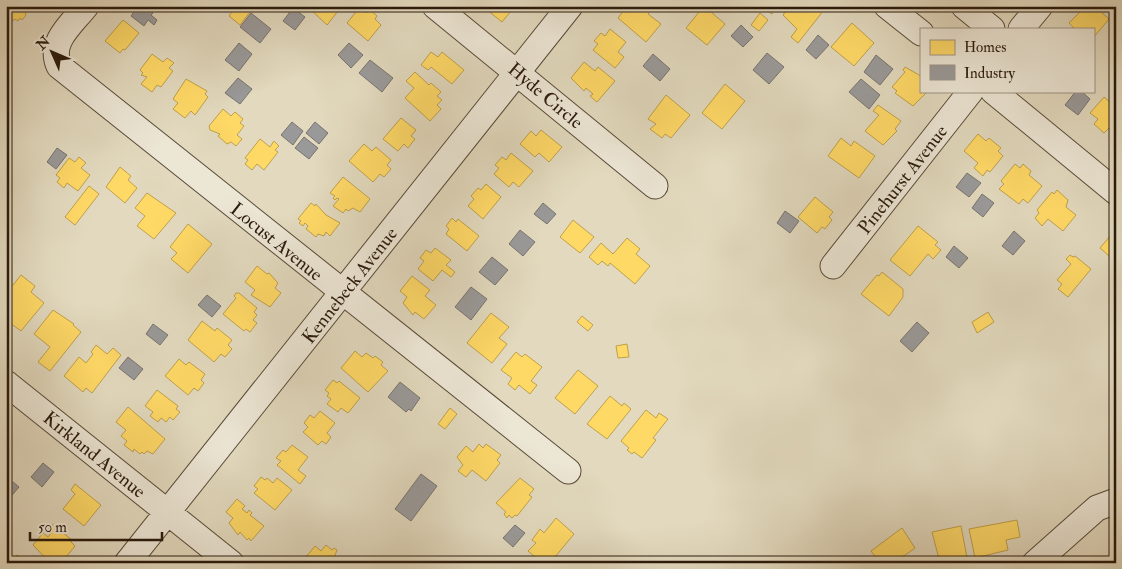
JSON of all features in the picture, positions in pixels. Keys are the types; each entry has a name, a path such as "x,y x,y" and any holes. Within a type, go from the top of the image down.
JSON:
{"street":[{"name":"Locust Avenue","path":"86,6 60,38 55,48 55,57 59,66 568,471"},
{"name":"Hyde Circle","path":"435,6 655,186"},
{"name":"Kennebeck Avenue","path":"126,563 570,6"},
{"path":"887,6 920,32"},
{"path":"964,6 991,28"},
{"path":"1023,28 1040,6"},
{"name":"Pinehurst Avenue","path":"833,266 970,92"},
{"path":"994,92 1116,192"},
{"name":"Kirkland Avenue","path":"6,383 231,563"},
{"path":"1035,563 1097,508 1116,501"}],"building: Homes":[{"path":"6,6 23,6 28,10 22,20 20,18 18,21 15,19 6,27"},
{"path":"236,6 242,6 250,12 240,25 229,16"},
{"path":"307,6 342,6 327,25"},
{"path":"482,6 515,6 502,22"},
{"path":"627,6 654,7 648,14 661,24 646,42 618,18"},
{"path":"704,6 725,24 707,45 686,28"},
{"path":"759,6 779,6 772,14"},
{"path":"790,6 827,6 798,43 791,37 797,29 783,15"},
{"path":"1086,6 1094,6 1109,19 1094,37 1094,28 1074,28 1069,23"},
{"path":"360,7 366,13 369,9 377,16 375,19 381,25 368,41 347,23"},
{"path":"760,13 768,20 759,31 751,25"},
{"path":"123,20 139,33 125,50 123,49 120,53 105,41"},
{"path":"852,23 874,43 854,66 831,47"},
{"path":"610,29 626,42 618,52 624,57 615,68 593,50 598,44 594,41 601,33 605,36"},
{"path":"431,52 438,57 442,52 464,70 452,84 431,67 428,70 421,65"},
{"path":"152,54 163,62 167,58 174,63 169,68 173,71 161,87 157,85 152,92 141,84 147,77 141,75 143,73 140,70"},
{"path":"584,62 595,71 598,67 615,81 597,102 590,96 593,94 586,88 584,91 571,78"},
{"path":"905,67 920,75 920,92 927,92 913,106 895,93 897,91 892,87 905,72 903,70"},
{"path":"415,72 429,85 431,83 441,92 437,96 442,100 437,105 441,109 430,121 405,98 414,88 406,81"},
{"path":"186,79 207,91 205,94 208,97 195,115 191,111 185,118 173,109 178,103 173,99"},
{"path":"725,84 745,101 722,129 702,113"},
{"path":"666,95 690,115 671,138 665,134 662,138 650,129 656,124 648,119"},
{"path":"1104,97 1116,107 1115,133 1109,128 1104,133 1094,124 1098,119 1090,113"},
{"path":"878,105 901,121 895,129 897,131 883,145 865,131 879,115 873,111"},
{"path":"223,109 231,116 235,112 243,119 240,123 244,126 237,135 242,139 236,146 231,142 227,144 218,136 220,134 210,130 209,126"},
{"path":"401,118 416,130 411,136 415,139 408,148 404,144 398,151 383,139"},
{"path":"541,130 562,147 549,162 539,153 535,157 520,144 531,131 536,136"},
{"path":"978,134 986,141 989,138 1001,148 998,151 1003,156 990,172 987,170 983,176 974,168 978,163 964,151"},
{"path":"841,138 851,146 854,141 875,156 859,178 828,156"},
{"path":"260,139 270,147 274,141 279,146 275,150 278,152 264,170 257,164 252,170 245,164 248,160 245,158"},
{"path":"364,144 372,151 376,147 391,160 387,165 391,169 384,177 380,174 373,182 349,161"},
{"path":"511,153 533,171 519,187 513,182 509,187 494,174 499,168 495,165 502,157 506,160"},
{"path":"79,157 86,163 81,168 90,175 78,191 67,183 64,188 57,182 60,178 56,175 69,158 75,162"},
{"path":"1015,164 1020,168 1023,164 1031,171 1029,175 1042,186 1028,203 1023,199 1019,204 999,189 1004,184 1001,181"},
{"path":"120,167 131,176 128,180 137,188 125,203 106,187"},
{"path":"343,177 370,199 360,212 353,208 348,211 346,209 343,213 333,206 339,199 335,200 333,198 335,196 330,193"},
{"path":"486,184 501,197 483,219 468,206 474,199 471,196 478,188 481,190"},
{"path":"89,186 99,194 75,225 65,217"},
{"path":"1057,190 1068,200 1066,207 1076,215 1063,231 1048,219 1042,226 1035,218 1039,213 1037,210 1052,192 1054,194"},
{"path":"147,193 176,213 154,239 137,226 145,216 135,208"},
{"path":"815,197 833,212 829,217 832,220 825,229 822,227 817,233 798,217"},
{"path":"311,203 315,206 316,204 326,215 340,223 330,236 326,232 324,236 318,234 316,237 306,229 308,226 305,223 303,226 299,223 301,221 298,219"},
{"path":"452,218 456,222 458,219 479,236 467,251 446,234 449,229 446,226"},
{"path":"573,220 594,237 580,253 560,237"},
{"path":"188,224 212,244 188,273 171,259 177,253 170,247"},
{"path":"918,226 938,242 935,245 941,250 933,259 928,254 910,276 890,260"},
{"path":"1111,235 1116,237 1116,262 1100,248"},
{"path":"627,238 640,249 636,254 650,266 635,284 610,263 608,266 602,261 598,265 589,257 601,243 613,254"},
{"path":"435,248 451,260 446,265 455,272 451,277 442,270 433,281 418,269 424,261 420,258 426,250 431,253"},
{"path":"1070,255 1075,256 1091,269 1068,297 1058,289 1062,284 1057,280 1071,264 1066,259"},
{"path":"257,266 267,274 269,273 278,283 275,288 281,293 270,307 251,295 255,290 245,282"},
{"path":"882,272 903,289 903,297 889,316 861,294 877,275 879,276"},
{"path":"21,275 35,286 31,292 44,303 21,331 6,320 6,294"},
{"path":"412,276 430,290 425,296 436,305 424,319 415,312 413,315 403,303 407,297 400,291"},
{"path":"236,293 239,293 257,308 254,312 257,315 253,320 257,323 250,332 246,329 244,331 223,314 236,298 234,296"},
{"path":"53,310 74,324 81,332 50,371 38,362 50,347 34,334"},
{"path":"988,312 994,322 977,333 972,322"},
{"path":"491,313 509,327 499,338 507,344 492,363 467,343"},
{"path":"582,316 593,325 588,331 577,322"},
{"path":"202,321 215,331 217,328 232,340 228,345 232,349 225,357 221,354 214,362 188,340"},
{"path":"627,344 629,357 618,358 616,346"},
{"path":"96,345 107,354 113,348 121,355 92,393 86,388 83,392 64,376 79,357 86,363 93,354 91,352"},
{"path":"355,351 362,357 366,353 373,358 375,356 383,362 381,365 388,371 368,392 341,368"},
{"path":"516,352 522,357 525,354 542,367 531,381 537,385 530,394 519,385 515,390 508,384 512,378 501,370"},
{"path":"179,359 186,365 189,362 205,374 201,380 204,383 198,391 194,388 188,395 165,376"},
{"path":"578,370 598,386 575,414 555,398"},
{"path":"333,380 337,383 339,381 360,398 348,413 341,408 338,412 327,404 331,399 327,396 329,393 325,390"},
{"path":"157,390 178,406 176,409 180,412 173,420 170,417 166,422 161,418 158,422 150,416 153,412 145,406"},
{"path":"610,396 622,406 624,403 631,409 607,439 587,424"},
{"path":"128,407 165,439 153,454 147,451 144,454 142,452 140,454 134,449 133,452 124,445 127,441 121,436 126,430 116,422"},
{"path":"450,408 457,414 445,429 438,424"},
{"path":"646,410 656,418 659,413 668,419 653,438 656,440 642,458 634,452 632,454 627,450 629,448 621,441"},
{"path":"320,411 335,423 327,433 331,437 326,444 322,441 318,445 303,432 308,427 304,423 310,415 314,418"},
{"path":"479,444 483,448 486,444 501,455 497,460 500,463 486,481 472,470 466,477 458,471 463,465 457,457 466,446 473,452"},
{"path":"292,445 308,457 298,470 306,476 300,484 277,465 281,461 276,458 283,450 286,452"},
{"path":"261,477 265,480 267,478 273,483 277,478 292,490 275,510 254,493 258,489 254,486"},
{"path":"520,478 534,489 529,495 532,497 517,516 515,515 512,518 509,515 507,518 504,514 506,512 496,503"},
{"path":"75,484 101,505 84,526 63,509 75,494 71,490"},
{"path":"237,499 245,506 242,509 247,513 249,510 252,513 250,515 264,526 251,541 249,538 247,540 240,532 238,535 229,523 233,518 226,512"},
{"path":"556,518 574,534 550,563 542,563 528,551 536,543 532,540 540,529 544,533"},
{"path":"1017,520 1020,537 1006,540 1008,550 975,558 969,529"},
{"path":"52,524 72,540 71,542 75,546 61,563 50,563 33,545 43,533 48,537 52,532 48,528"},
{"path":"961,526 968,563 945,563 939,559 932,532"},
{"path":"902,528 915,548 894,563 880,563 871,551"},
{"path":"326,545 332,550 334,548 337,550 332,563 301,563 315,546 321,551"},
{"path":"17,555 26,563 11,563"}],"building: Industry":[{"path":"138,6 144,6 153,13 151,15 157,20 154,25 148,20 144,26 131,16"},
{"path":"293,8 305,17 295,30 283,21"},
{"path":"251,13 271,29 260,43 240,27"},
{"path":"741,25 753,37 743,47 731,36"},
{"path":"818,35 829,45 816,59 806,50"},
{"path":"239,43 252,54 239,71 225,60"},
{"path":"349,43 363,55 351,68 338,55"},
{"path":"767,53 784,67 769,84 753,70"},
{"path":"653,54 670,69 660,81 643,66"},
{"path":"876,55 893,69 880,85 864,72"},
{"path":"370,60 393,78 382,92 359,73"},
{"path":"238,78 252,89 240,104 225,93"},
{"path":"861,79 880,95 869,109 849,92"},
{"path":"1075,92 1082,92 1090,99 1078,115 1065,105"},
{"path":"292,122 303,131 293,145 281,135"},
{"path":"315,122 328,133 319,144 306,133"},
{"path":"304,137 318,148 309,159 295,148"},
{"path":"57,148 67,155 56,169 47,162"},
{"path":"967,173 981,183 969,197 956,187"},
{"path":"982,194 994,203 983,217 972,208"},
{"path":"543,203 556,214 547,224 534,214"},
{"path":"785,211 799,221 790,233 777,223"},
{"path":"520,230 535,242 523,256 509,244"},
{"path":"1014,231 1025,241 1013,255 1002,246"},
{"path":"954,246 968,258 959,268 946,257"},
{"path":"492,257 508,270 495,285 479,272"},
{"path":"471,287 487,299 471,320 455,307"},
{"path":"207,295 221,306 212,317 198,305"},
{"path":"917,322 929,333 912,352 900,341"},
{"path":"153,324 168,335 160,345 146,334"},
{"path":"128,357 143,369 134,380 119,368"},
{"path":"400,382 420,398 411,411 409,409 406,412 388,397"},
{"path":"43,463 54,472 42,487 31,477"},
{"path":"421,474 437,486 411,521 395,509"},
{"path":"6,476 19,487 8,500 6,499"},
{"path":"515,525 525,533 513,547 503,538"}]}
